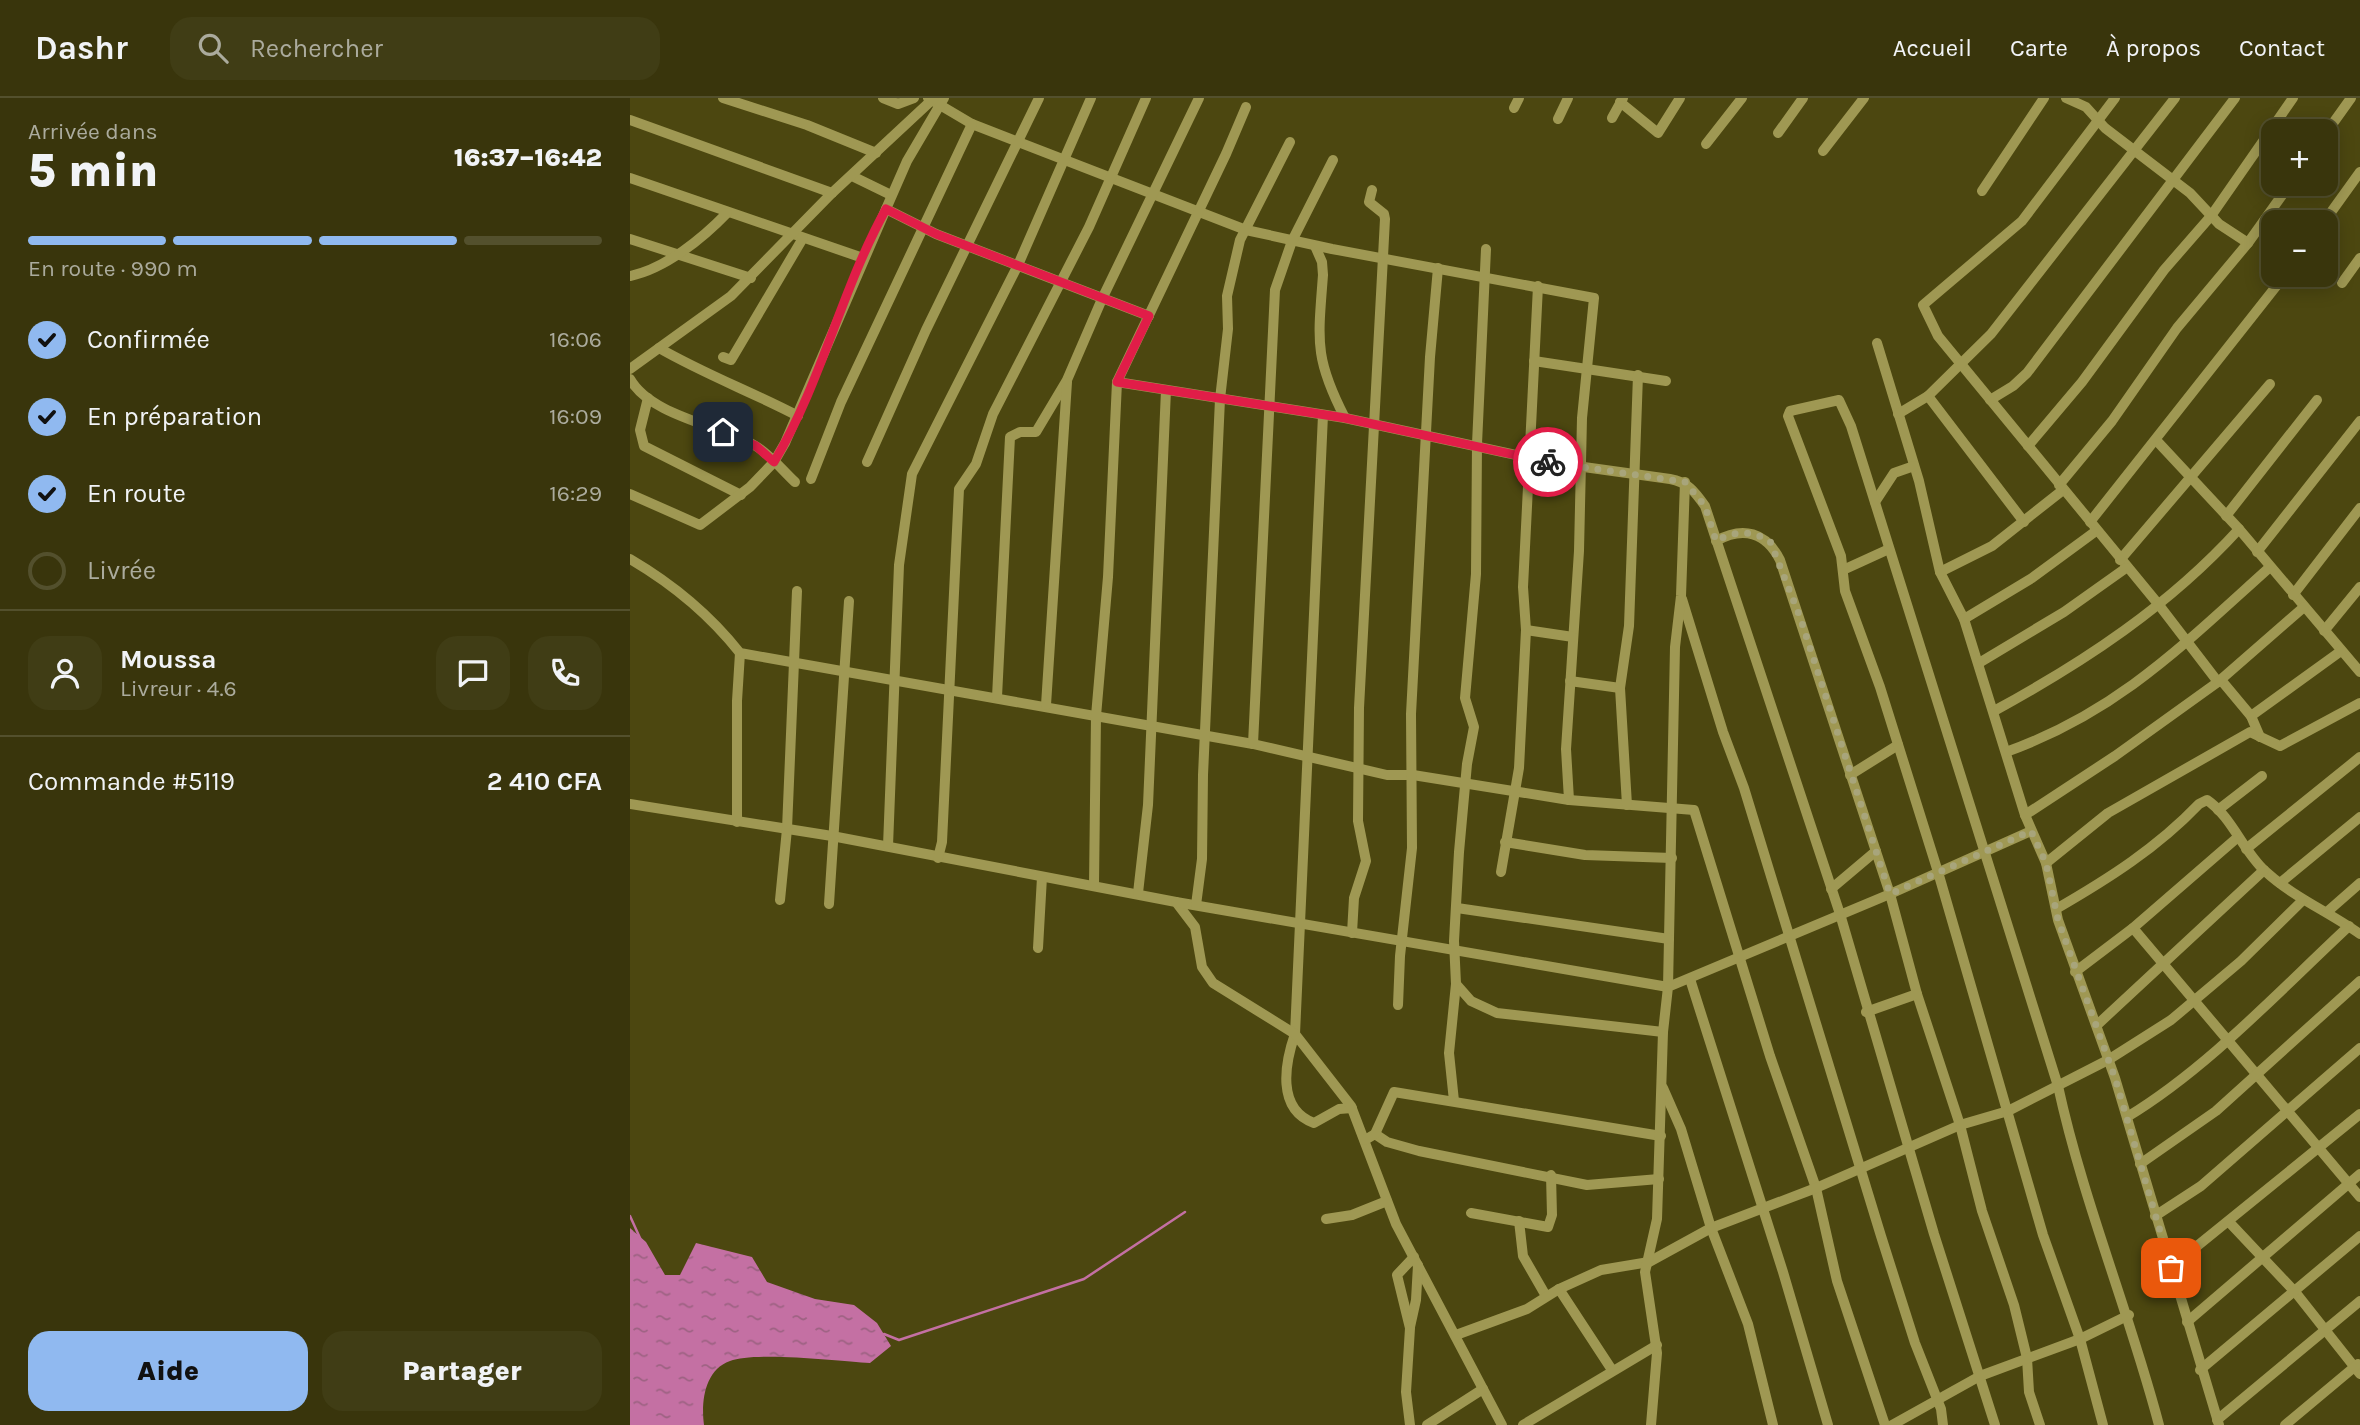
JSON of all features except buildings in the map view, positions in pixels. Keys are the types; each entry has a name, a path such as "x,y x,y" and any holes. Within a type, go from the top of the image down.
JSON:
{"street":[{"path":"723,98 807,125 876,153"},
{"path":"883,98 898,104 914,98"},
{"path":"867,462 926,330 1039,98"},
{"path":"888,846 901,533 912,474 1018,265 1091,98"},
{"path":"938,858 942,842 947,691 959,489 976,464 993,414 1013,381 1111,179 1146,98"},
{"path":"998,697 1008,443 1014,434 1036,432 1067,380 1102,299 1199,98"},
{"path":"1558,119 1567,98"},
{"path":"1612,118 1622,100 1658,133 1680,98"},
{"path":"1706,144 1742,98"},
{"path":"1778,133 1803,98"},
{"path":"1823,151 1864,98"},
{"path":"1982,191 2044,98"},
{"path":"2066,98 2086,107 2135,153 2190,193 2211,216 2248,243"},
{"path":"2115,98 2022,221 1923,305 1938,337 2123,564 2160,605 2219,681 2251,716 2260,737"},
{"path":"1898,414 1928,397 1991,334 2135,153 2175,98"},
{"path":"1990,400 2027,373 2235,98"},
{"path":"2028,446 2082,382 2164,270 2211,216 2293,98"},
{"path":"2336,119 2351,98"},
{"path":"630,369 714,310 751,278 798,236 832,193 935,100"},
{"path":"935,100 972,124 1246,230 1315,246 1594,298 1586,367 1566,749 1569,800"},
{"path":"630,494 700,525 741,495 774,462 797,416 863,258 935,100"},
{"path":"1094,886 1096,716 1108,577 1117,382 1246,107"},
{"path":"630,120 832,193"},
{"path":"811,479 846,390 972,124"},
{"path":"1196,905 1202,859 1200,844 1220,399 1228,329 1227,296 1236,252 1290,142"},
{"path":"1253,744 1275,290 1292,241 1333,160"},
{"path":"2332,210 2360,172"},
{"path":"852,176 891,195"},
{"path":"630,178 863,258"},
{"path":"1352,933 1354,898 1366,861 1358,821 1359,708 1384,214 1369,202 1372,190"},
{"path":"1940,572 1992,546 2024,522 2061,488 2112,421 2176,328 2248,243 2281,196"},
{"path":"886,209 923,229 1149,316"},
{"path":"630,276 645,273 674,255 727,213"},
{"path":"723,357 731,360 798,236"},
{"path":"630,239 751,278"},
{"path":"1315,246 1322,262 1323,275 1319,357 1328,385 1345,418"},
{"path":"1454,1101 1450,1053 1456,984 1454,951 1465,785 1474,727 1465,698 1476,574 1477,444 1486,249"},
{"path":"2342,283 2360,258"},
{"path":"1398,1005 1412,848 1409,821 1413,775 1411,714 1426,479 1425,435 1438,268"},
{"path":"1501,872 1519,768 1526,630 1523,587 1538,286"},
{"path":"1964,619 2032,578 2093,527 2156,440 2276,287"},
{"path":"1877,343 1936,544 1940,572 1964,619 2025,815 2046,863 2056,909 2075,972 2127,1117 2200,1370 2218,1423 2324,1329 2360,1301"},
{"path":"659,348 699,371 752,392 797,416"},
{"path":"630,357 641,362"},
{"path":"1535,361 1667,381"},
{"path":"1627,805 1620,688 1629,626 1638,375"},
{"path":"630,379 648,398 756,446 795,482"},
{"path":"1046,705 1067,380"},
{"path":"1117,382 1345,418 1477,444 1531,458 1685,482 1705,506 1840,914 1866,1012 1995,1425"},
{"path":"1979,663 2064,612 2123,564 2270,384"},
{"path":"1138,893 1148,805 1166,390"},
{"path":"1928,397 2024,522"},
{"path":"648,398 640,430 643,446 741,495"},
{"path":"2102,1425 2080,1339 2043,1235 1938,872 1880,687 1845,591 1843,570 1826,512 1787,416 1790,411 1837,400 1841,402 1985,850 2058,1086 2078,1170 2129,1315 2159,1425"},
{"path":"2226,516 2317,400"},
{"path":"1323,415 1302,923 1295,1034 1289,1048 1285,1088 1296,1109 1314,1123 1339,1109 1352,1108"},
{"path":"2257,552 2360,421"},
{"path":"2156,440 2239,529 2341,651 2359,668"},
{"path":"1875,502 1894,474 1914,466"},
{"path":"1651,1425 1657,1346 1646,1278 1657,1219 1659,1179 1663,1032 1670,939 1675,647 1681,596 1685,482"},
{"path":"2293,595 2360,508"},
{"path":"1994,711 2098,649 2160,605 2192,578 2239,529"},
{"path":"1716,541 1729,534 1751,533 1770,541 1800,617 1890,894 1917,995 1960,1125 2027,1358 2029,1392 2040,1425"},
{"path":"1843,570 1889,549"},
{"path":"630,559 661,576 718,628 740,653 947,691 1046,705 1206,738 1253,744 1387,775 1413,775 1569,800 1673,810 1685,807 1695,811 1770,1056 1816,1188 1837,1281 1885,1425"},
{"path":"2006,752 2074,724 2117,698 2188,640 2270,566"},
{"path":"2324,631 2360,587"},
{"path":"780,900 787,829 797,591"},
{"path":"1681,596 1790,935 1861,1168 1936,1402 1941,1409 1943,1425"},
{"path":"829,904 849,601"},
{"path":"2025,815 2115,756 2219,681 2304,607"},
{"path":"1526,630 1573,637"},
{"path":"2251,716 2341,651"},
{"path":"737,822 737,701 740,653"},
{"path":"1570,681 1620,688"},
{"path":"2046,863 2080,833 2141,793 2250,732 2280,746 2360,703"},
{"path":"1850,775 1898,745"},
{"path":"2246,849 2360,757"},
{"path":"2218,810 2262,776"},
{"path":"2056,909 2113,876 2207,800 2218,810 2264,870 2303,900 2360,934"},
{"path":"630,804 832,836 1176,902 1668,987 1890,894 2031,831"},
{"path":"2280,883 2360,817"},
{"path":"2075,972 2133,928 2238,836"},
{"path":"1505,842 1585,855 1672,858"},
{"path":"1831,889 1876,851"},
{"path":"2096,1025 2264,870"},
{"path":"1038,948 1042,877"},
{"path":"2327,912 2360,883"},
{"path":"1456,1335 1527,1309 1559,1289 1601,1270 1649,1262 1711,1228 1816,1188 1960,1125 2008,1111 2058,1086 2142,1042 2241,961 2303,900"},
{"path":"1176,902 1195,927 1202,967 1213,983 1295,1034 1352,1108 1370,1137 1387,1201 1502,1425"},
{"path":"1457,908 1670,939"},
{"path":"2127,1117 2163,1094 2349,926"},
{"path":"2133,928 2360,1197"},
{"path":"1690,979 1763,1207 1828,1425"},
{"path":"2140,1164 2192,1130 2360,981"},
{"path":"1456,984 1471,1001 1497,1013 1663,1032"},
{"path":"1866,1012 1917,995"},
{"path":"2155,1216 2201,1186 2360,1048"},
{"path":"1661,1086 1681,1129 1711,1228 1755,1344 1773,1425"},
{"path":"1370,1137 1394,1093 1661,1136"},
{"path":"2171,1268 2230,1223 2360,1114"},
{"path":"1370,1137 1419,1152 1600,1185 1659,1179"},
{"path":"2187,1322 2360,1174"},
{"path":"1471,1213 1548,1227 1552,1215 1551,1175"},
{"path":"1326,1219 1352,1215 1387,1201"},
{"path":"1519,1221 1523,1256 1546,1296"},
{"path":"2230,1223 2297,1293 2358,1368 2285,1425"},
{"path":"2200,1370 2297,1293 2360,1236"},
{"path":"1410,1328 1397,1275 1416,1261"},
{"path":"1410,1425 1406,1392 1410,1328 1416,1300 1416,1261"},
{"path":"1559,1289 1612,1370"},
{"path":"1892,1425 1980,1376 2080,1339 2129,1315"},
{"path":"1523,1425 1612,1370 1657,1346"},
{"path":"1427,1425 1483,1389"}],"water":[{"path":"630,1228 646,1242 665,1275 680,1275 696,1243 752,1257 767,1282 815,1299 854,1305 877,1323 891,1346 870,1363 777,1357 730,1361 721,1365 706,1388 704,1425 630,1425"}],"waterway":[{"path":"884,1334 899,1340 1084,1279 1185,1212"},
{"path":"630,1216 640,1238"}],"way so far":[{"path":"1548,462 1685,482 1705,506 1716,541 1738,532 1751,533 1770,541 1780,560 1800,617 1890,894 2031,831 2046,863 2058,920 2115,1078 2171,1268"}],"route":[{"path":"723,432 756,446 774,462 811,389 874,230 886,209 936,234 1149,316 1117,382 1345,418 1477,444 1548,462"}]}
